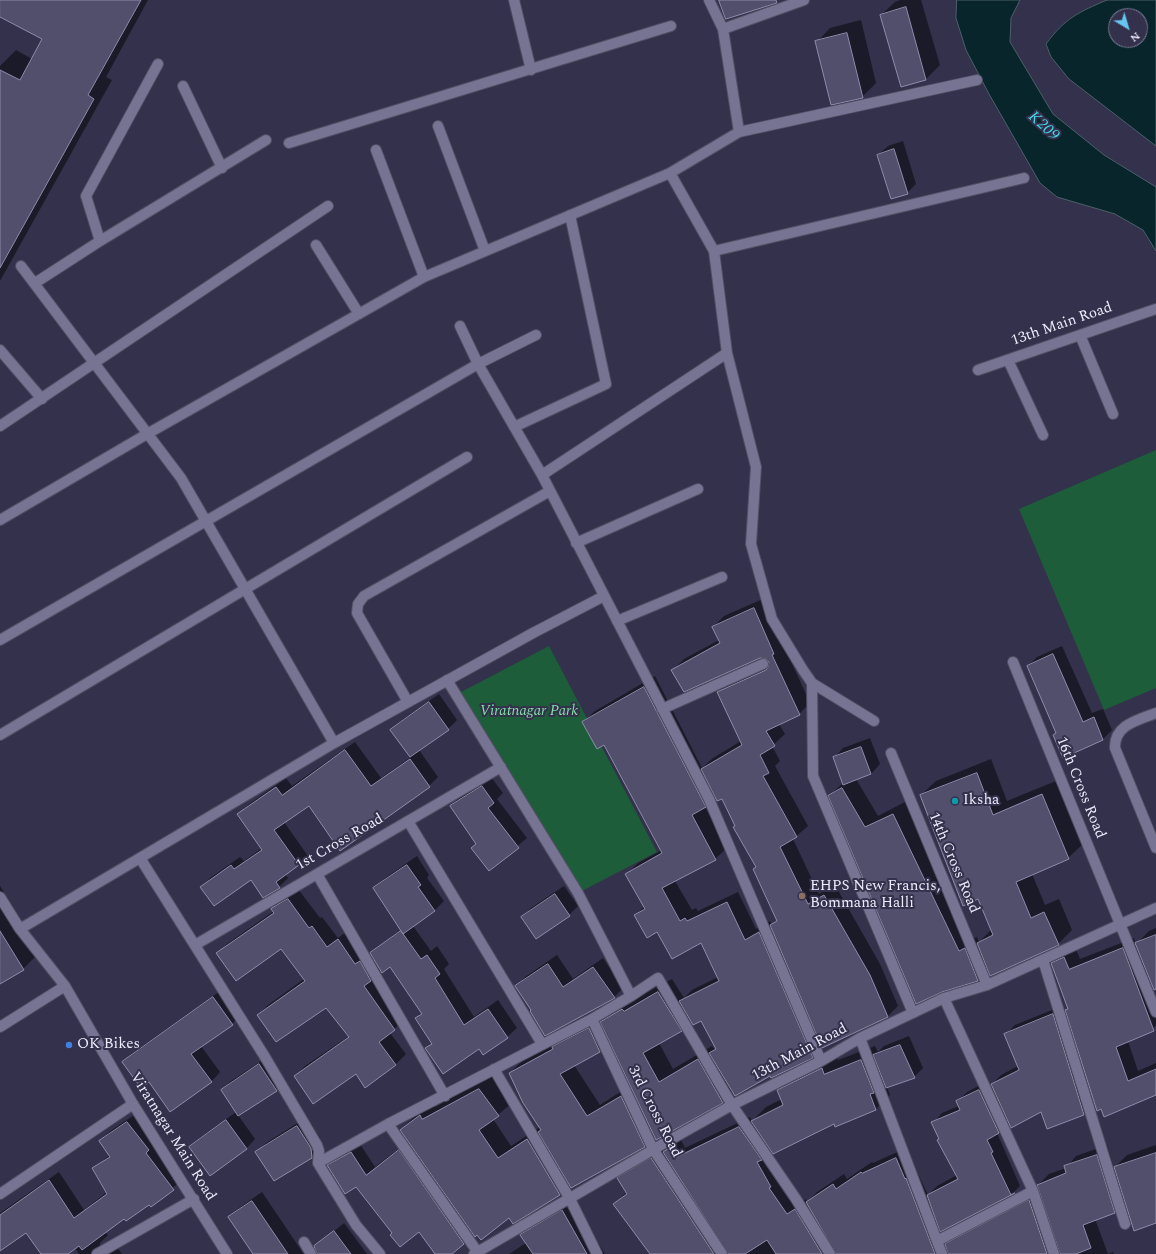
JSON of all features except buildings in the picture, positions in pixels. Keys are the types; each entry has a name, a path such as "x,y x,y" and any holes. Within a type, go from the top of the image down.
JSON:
{"street":[{"path":"514,0 531,70"},
{"path":"709,0 722,29 739,132"},
{"path":"722,29 804,0"},
{"path":"289,144 671,26"},
{"path":"100,241 86,196 158,64"},
{"path":"0,520 147,434 424,277 670,173 739,132 977,80"},
{"path":"183,86 222,168"},
{"path":"438,126 485,251"},
{"path":"35,283 100,241 266,140"},
{"path":"376,150 424,277"},
{"path":"670,173 714,251 727,353 756,467 750,544 772,619 812,683 874,721"},
{"path":"714,251 1024,178"},
{"path":"0,426 42,399 93,362 328,206"},
{"path":"514,427 606,384 570,215"},
{"path":"316,245 359,314"},
{"path":"21,266 181,478 334,743"},
{"name":"13th Main Road","path":"978,370 1156,308"},
{"path":"460,326 478,364 542,475 709,799 821,1061"},
{"path":"0,640 478,364 536,335"},
{"path":"1080,335 1113,414"},
{"path":"0,350 42,399"},
{"path":"542,475 727,353"},
{"path":"1008,360 1043,435"},
{"path":"0,735 468,457"},
{"path":"576,543 698,489"},
{"path":"408,702 357,613 358,604 364,596 550,491"},
{"path":"617,621 722,577"},
{"path":"20,929 334,743 447,680 604,596"},
{"name":"16th Cross Road","path":"1013,662 1156,1012"},
{"path":"662,709 763,664"},
{"path":"447,680 578,893 631,996"},
{"path":"812,683 813,776 913,1013"},
{"path":"1156,712 1129,724 1119,731 1114,740 1115,748 1156,848"},
{"name":"14th Cross Road","path":"891,753 987,985"},
{"name":"1st Cross Road","path":"195,945 501,767"},
{"path":"408,821 542,1044"},
{"path":"140,858 265,1056 317,1145 319,1151 318,1163 356,1225 380,1254"},
{"path":"317,874 445,1096"},
{"name":"Viratnagar Main Road","path":"0,897 20,929 65,986 133,1104 194,1199 227,1254"},
{"name":"13th Main Road","path":"477,1253 653,1149 732,1105 821,1061 860,1038 944,998 987,985 1156,908"},
{"path":"1043,960 1125,1224"},
{"path":"318,1163 388,1124 592,1019 658,978 732,1105 796,1199 830,1254"},
{"path":"0,1027 65,986"},
{"path":"944,998 1033,1191 1054,1254"},
{"name":"3rd Cross Road","path":"592,1019 653,1149 722,1254"},
{"path":"860,1038 942,1254"},
{"path":"494,1069 570,1199 598,1254"},
{"path":"0,1194 133,1104"},
{"path":"388,1124 477,1253"},
{"path":"937,1241 1033,1191"},
{"path":"98,1254 194,1199"},
{"path":"304,1242 311,1254"}],"green space":[{"path":"1156,450 1156,688 1104,710 1019,509"},
{"name":"Viratnagar Park","path":"549,646 657,852 578,893 461,692"}],"water":[{"name":"K209","path":"957,0 1020,0 1011,18 1010,42 1053,114 1104,155 1156,187 1156,251 1143,230 1115,214 1057,197 1040,183 989,94 966,50 956,18"},
{"path":"1107,0 1156,0 1156,146 1069,79 1051,57 1046,44 1066,22 1080,12"}],"place":[{"name":"Iksha","path":"955,801"},
{"name":"EHPS New Francis, Bommana Halli","path":"802,896"},
{"name":"OK Bikes","path":"69,1045"}]}
